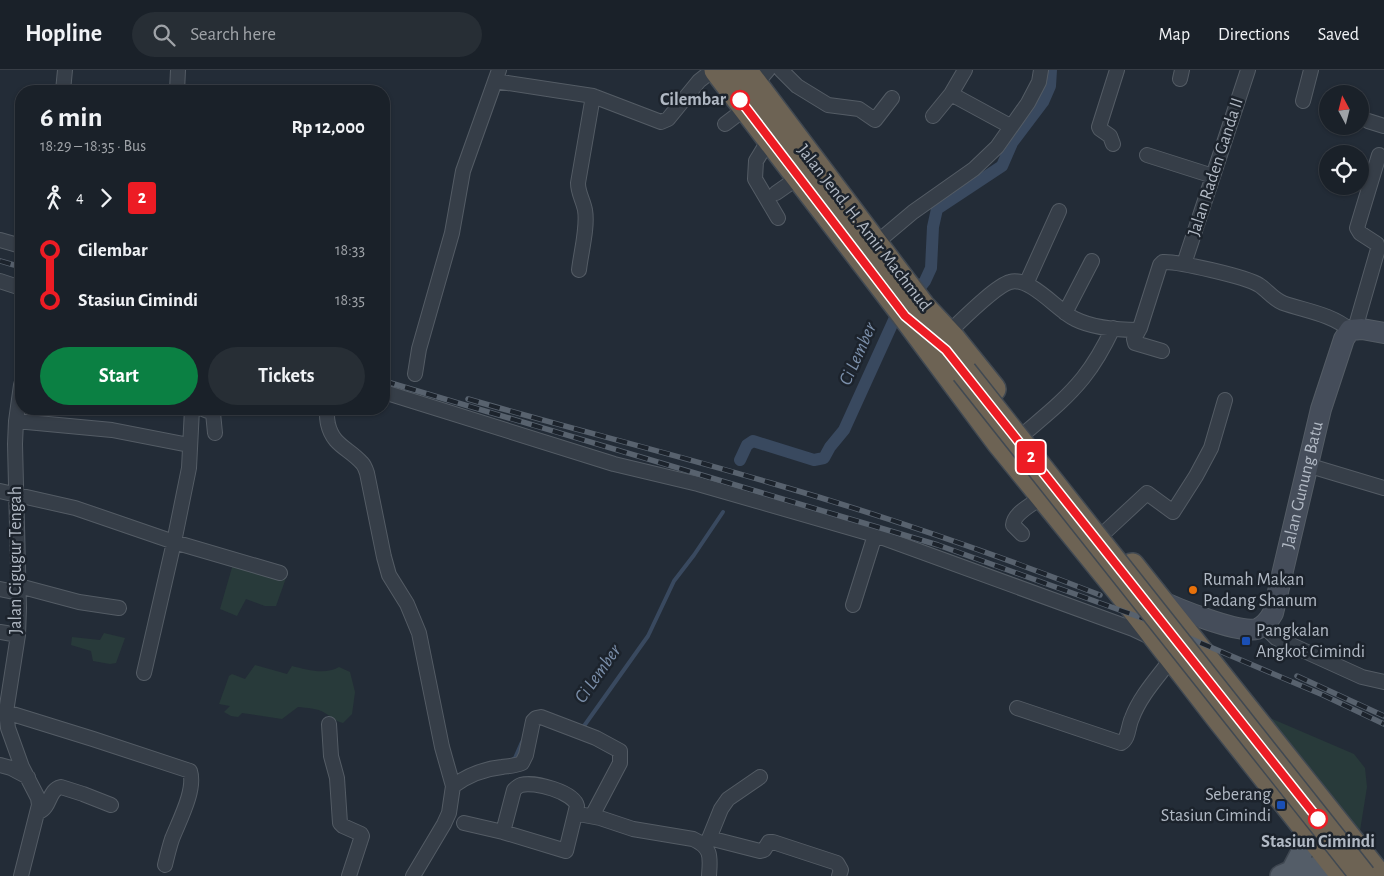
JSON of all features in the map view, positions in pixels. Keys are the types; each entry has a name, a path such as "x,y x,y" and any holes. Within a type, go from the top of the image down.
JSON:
{"highway":[{"name":"Jalan Jend. H. Amir Machmud","path":"715,70 770,138 798,177 908,303"},
{"name":"Jalan Jend. H. Amir Machmud","path":"756,75 876,244 908,303 976,413 1106,573 1341,872"},
{"path":"908,303 947,341 1026,432 1379,876"},
{"path":"947,341 964,372 1364,876"},
{"path":"1086,549 1104,532"},
{"path":"1219,718 1241,701"}],"main road":[{"path":"1352,329 1384,333"},
{"name":"Jalan Gunung Batu","path":"1264,626 1273,613 1307,465 1327,391 1344,339 1352,329"},
{"path":"1106,573 1162,601 1200,616 1246,630 1264,626"},
{"path":"1286,873 1304,848 1308,829"},
{"path":"1286,873 1316,866 1341,872"}],"street":[{"path":"64,85 65,70"},
{"path":"177,85 178,70"},
{"path":"415,374 419,349 452,233 463,171 497,75 593,96 655,121 664,121 668,119 699,81 715,70"},
{"path":"780,70 798,86 828,105 859,109 873,119 878,119 892,98"},
{"path":"933,116 952,94 965,70"},
{"path":"876,244 927,202 974,169 997,147 1028,102 1039,82 1041,70"},
{"path":"1113,144 1110,136 1099,127 1118,70"},
{"name":"Jalan Raden Ganda II","path":"1184,264 1248,70"},
{"path":"1303,101 1311,70"},
{"path":"952,94 1010,126"},
{"path":"579,270 585,210 578,191 578,183 593,96"},
{"path":"726,124 746,108"},
{"path":"1369,120 1384,126"},
{"path":"770,138 756,161 755,179 778,218"},
{"path":"1147,155 1214,176"},
{"path":"1162,352 1136,343 1134,339 1139,330 1162,262 1184,264 1248,280 1259,285 1268,294 1281,302 1333,318 1352,329 1378,249 1377,244 1360,233 1357,228 1379,155"},
{"path":"776,193 798,177"},
{"path":"1026,284 1059,211"},
{"path":"0,240 15,244"},
{"path":"1065,313 1092,261"},
{"path":"0,281 15,286"},
{"path":"947,341 987,298 1005,284 1013,281 1026,284 1073,319 1086,324 1139,330"},
{"path":"1026,432 1061,402 1084,377 1113,328"},
{"path":"390,394 614,464 698,484 875,536 1133,629 1166,650 1131,719 1126,739 1121,743 1017,708"},
{"path":"1104,532 1146,493 1172,513 1196,476 1211,448 1225,400"},
{"name":"Jalan Cigugur Tengah","path":"17,415 15,465 19,590 18,635 6,712 8,728 38,798 39,812 21,876"},
{"path":"144,672 189,468 192,415"},
{"path":"213,415 215,433"},
{"path":"326,415 330,430 336,441 362,463 367,473 389,575 407,604 420,632 442,747 452,781 448,812 444,824 413,876"},
{"path":"16,421 112,430 189,445"},
{"path":"1307,465 1384,488"},
{"path":"0,490 75,508 174,542 280,573"},
{"path":"1022,534 1013,525 1013,520 1043,496"},
{"path":"853,605 875,536"},
{"path":"0,589 19,590 119,608"},
{"path":"1264,626 1276,638 1362,677 1384,682"},
{"path":"0,632 18,635"},
{"path":"6,712 190,771 192,775 188,798 172,840 165,866"},
{"path":"452,781 479,772 516,766 522,763 526,755 533,721 541,717 596,738 620,751 620,763 592,816"},
{"path":"330,724 331,756 337,778 340,823 362,836 349,876"},
{"path":"0,765 11,768 28,777"},
{"path":"709,876 707,842 722,809 728,799 760,777"},
{"path":"464,823 503,832 566,851 577,806 576,802 567,795 538,785 522,784 514,790 503,832"},
{"path":"39,812 45,809 54,791 61,787 111,805"},
{"path":"574,815 592,816 633,829 760,850 764,850 769,842 772,842 837,863 840,870 839,876"}],"shaded area":[{"path":"233,564 277,572 286,578 276,606 265,606 246,599 237,616 220,609"},
{"path":"104,633 125,638 116,663 110,664 93,661 91,651 71,645 72,637 100,640"},
{"path":"255,665 287,674 292,666 322,671 339,667 350,672 355,692 352,714 343,723 319,710 298,707 282,719 242,713 238,717 231,716 224,712 230,706 219,704 229,676 232,674 245,679"},
{"path":"1256,712 1354,754 1365,768 1367,787 1359,837"}],"waterway":[{"name":"Ci Lember","path":"740,460 747,445 753,441 814,460 824,458 830,447 844,430 894,320 925,281 931,268 933,227 937,209 1002,166 1012,143 1043,102 1050,86 1051,70"},
{"name":"Ci Lember","path":"581,727 584,726 648,636 674,581 723,512"},
{"name":"Ci Lember","path":"513,759 522,742"}],"railway":[{"path":"0,261 15,265"},
{"path":"390,383 938,545 1142,618 1323,695 1384,724"},
{"path":"468,399 813,495 1019,564 1100,595"},
{"path":"1297,676 1384,716"}],"bus line":[{"name":"2","path":"740,100 905,316 946,350 1318,819"}],"place":[{"name":"Cilembar","path":"740,100"},
{"name":"Rumah Makan Padang Shanum","path":"1193,590"},
{"name":"Pangkalan Angkot Cimindi","path":"1246,641"},
{"name":"Seberang Stasiun Cimindi","path":"1281,805"},
{"name":"Stasiun Cimindi","path":"1318,819"}]}
